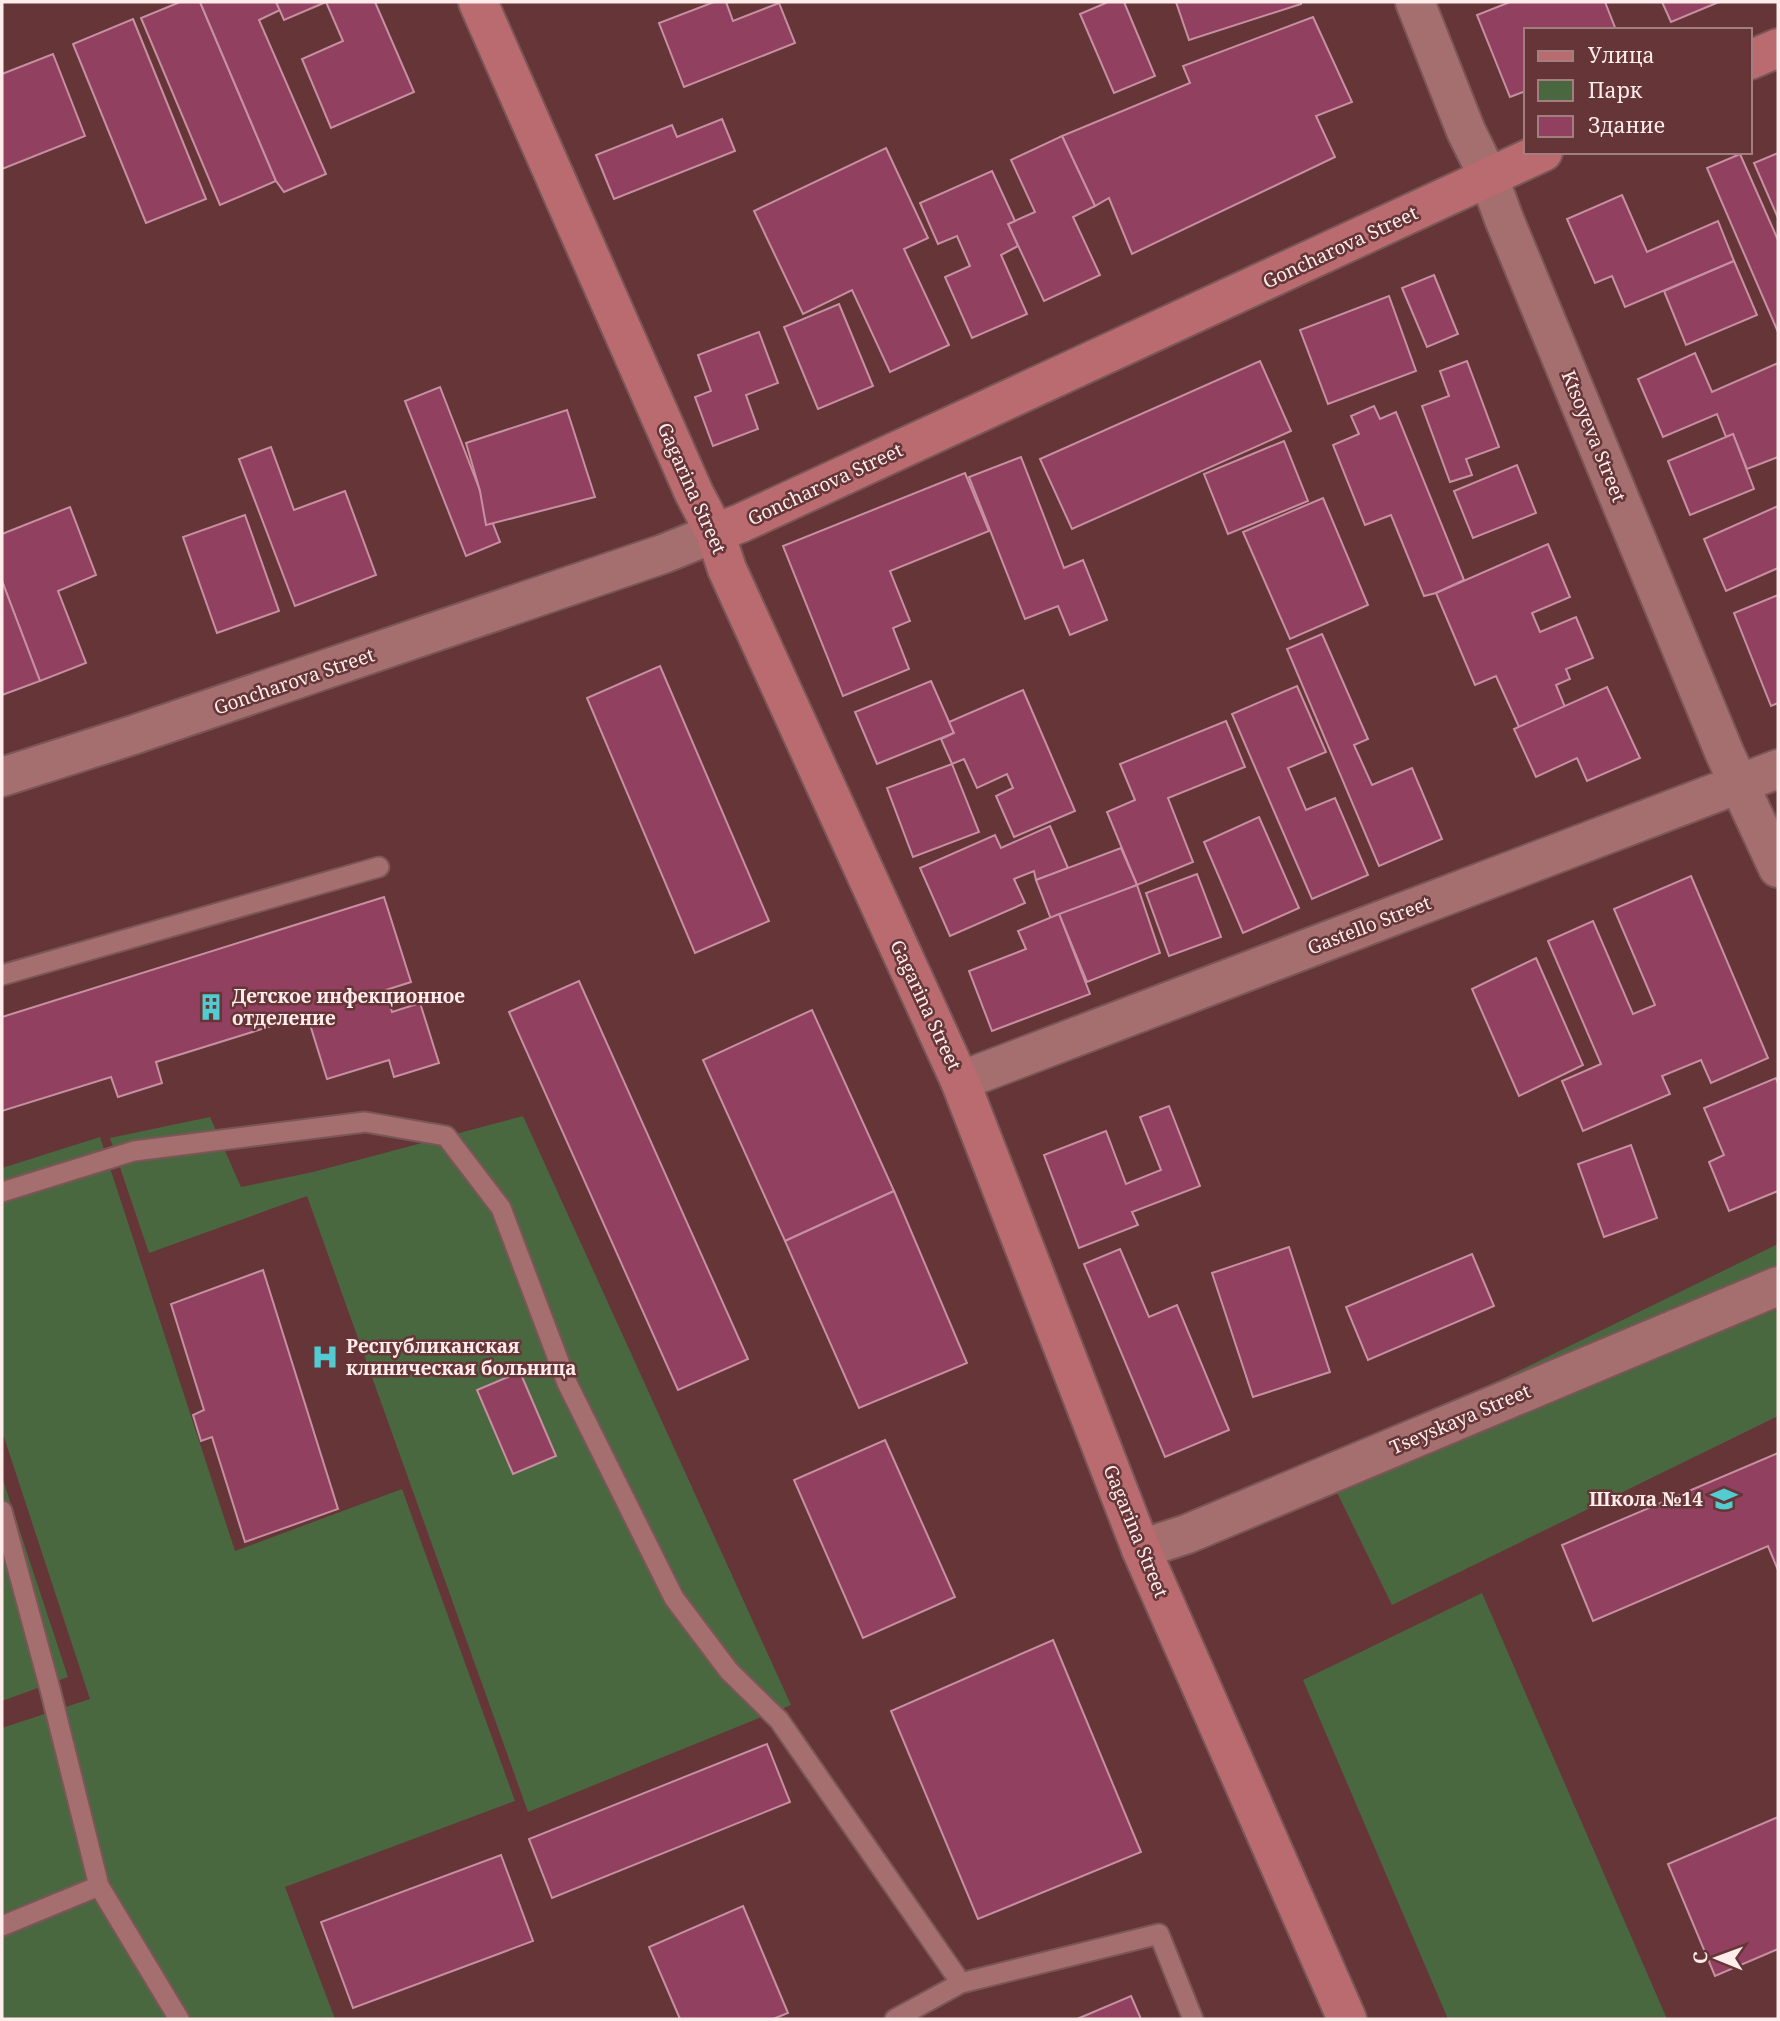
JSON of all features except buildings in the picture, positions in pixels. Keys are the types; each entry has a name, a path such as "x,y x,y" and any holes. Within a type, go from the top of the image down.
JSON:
{"street":[{"name":"Gagarina Street","path":"478,2 694,493 715,533 727,569 960,1081 1141,1549 1347,2019"},
{"name":"Ktsoyeva Street","path":"1415,2 1466,131 1489,178 1739,785 1778,868"},
{"path":"1752,59 1778,48"},
{"name":"Goncharova Street","path":"2,777 597,577 741,523 1539,154"},
{"name":"Gastello Street","path":"960,1081 1778,769"},
{"name":"Tseyskaya Street","path":"1141,1549 1200,1528 1778,1286"}],"lane":[{"path":"2,975 379,867"},
{"path":"2,1192 148,1149 365,1122 446,1136 501,1208 567,1383 674,1598 729,1671 779,1720 961,1983"},
{"path":"2,1511 99,1886 179,2019"},
{"path":"2,1926 99,1886"},
{"path":"895,2019 961,1983 1160,1934 1193,2019"}],"green space":[{"path":"523,1116 791,1705 528,1812 307,1196 149,1253 110,1138 210,1117 241,1187 313,1172"},
{"path":"100,1137 235,1551 402,1489 515,1801 285,1887 335,2019 2,2019 2,1728 90,1699 2,1431 2,1168"},
{"path":"1778,1244 1778,1416 1392,1605 1324,1466"},
{"path":"2,1477 68,1677 2,1701"},
{"path":"1482,1593 1667,2019 1448,2019 1303,1680"}],"place":[{"name":"Детское инфекционное отделение","path":"211,1007"},
{"name":"Республиканская клиническая больница","path":"325,1357"},
{"name":"Школа №14","path":"1724,1499"}]}
